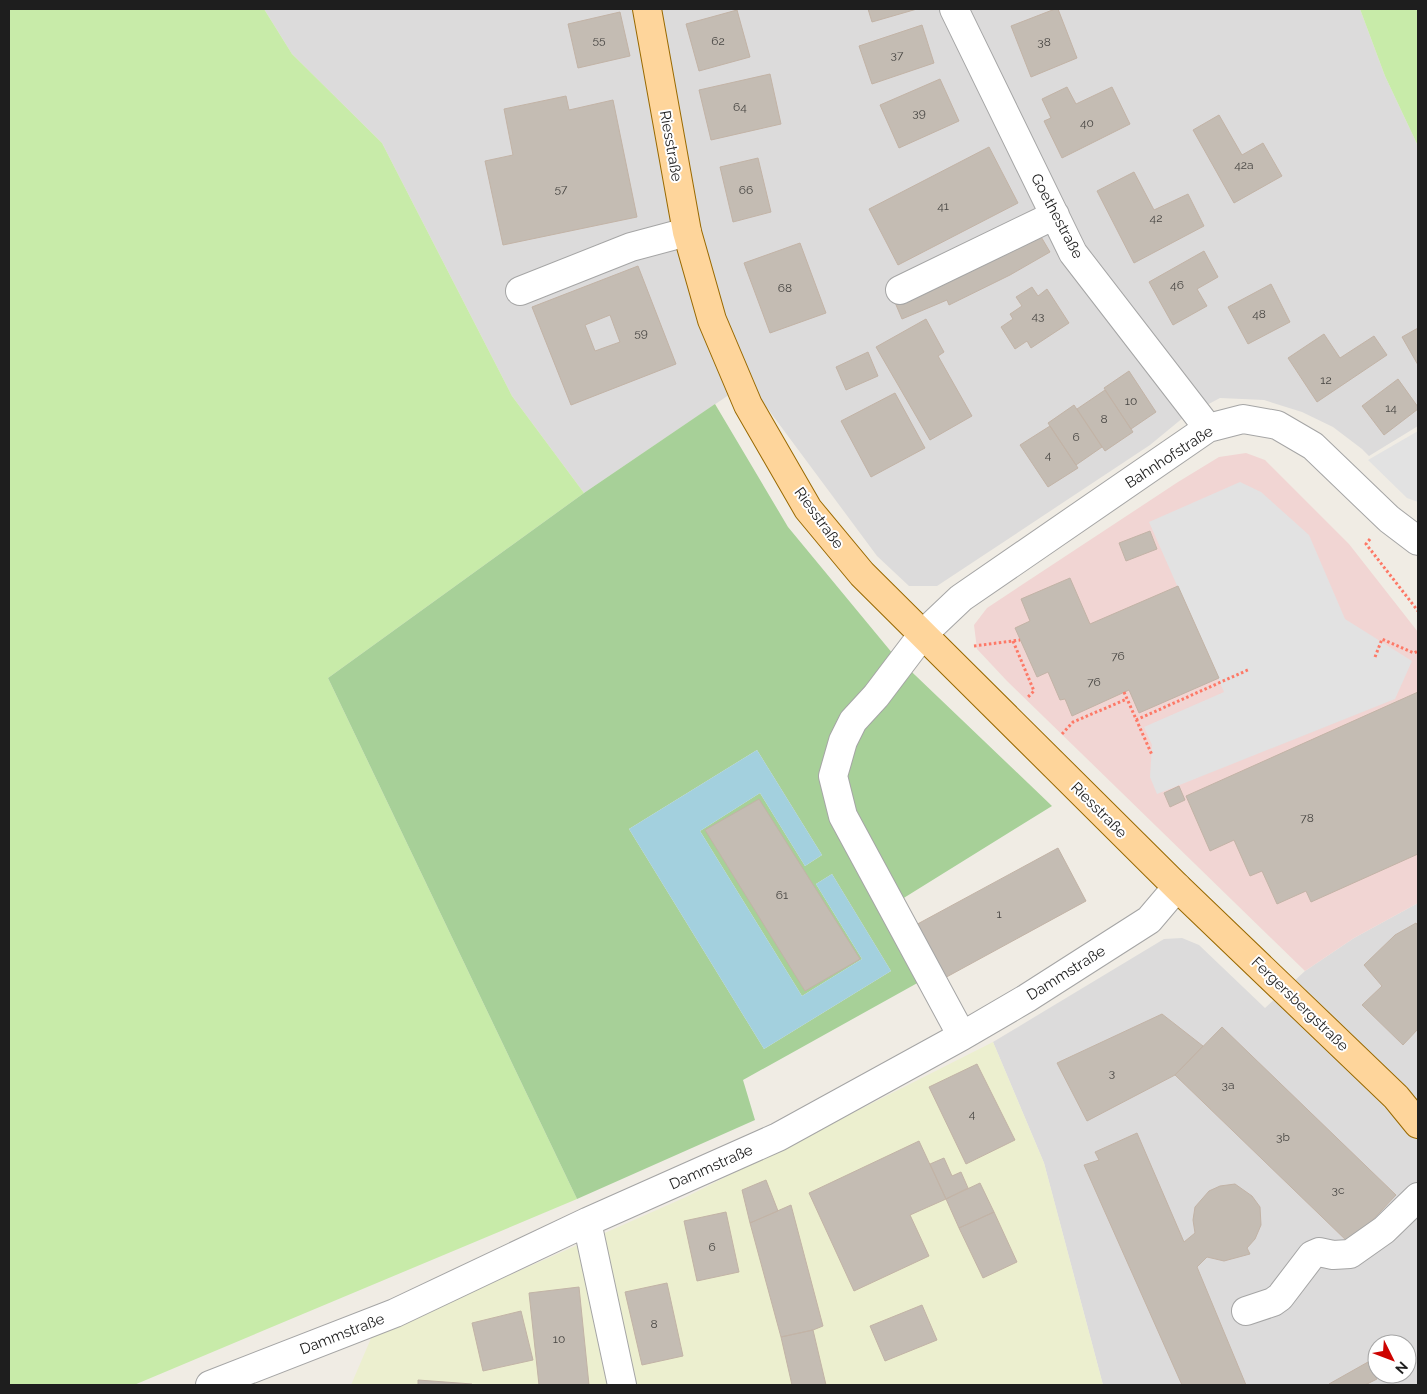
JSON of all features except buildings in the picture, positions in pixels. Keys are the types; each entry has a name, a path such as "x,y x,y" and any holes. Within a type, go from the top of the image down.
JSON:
{"main road":[{"name":"Riesstraße","path":"647,9 686,232 712,320 748,405 808,509 862,574 1177,887"},
{"name":"Fergersbergstraße","path":"1177,887 1396,1097 1418,1124"}],"street":[{"name":"Goethestraße","path":"954,9 1073,253 1208,428"},
{"path":"900,290 1055,215"},
{"path":"520,291 632,247 686,232"},
{"name":"Bahnhofstraße","path":"962,1036 843,816 833,776 843,742 853,721 876,696 923,634 961,598 1208,428 1243,419 1277,425 1313,446 1389,519 1418,541"},
{"name":"Dammstraße","path":"210,1385 394,1313 587,1222 778,1137 1027,998 1150,920 1177,887"},
{"path":"1246,1312 1280,1297 1312,1255 1319,1252 1334,1255 1350,1254 1384,1230 1418,1197"},
{"path":"587,1222 622,1385"}],"path":[{"path":"1389,519 1366,544 1418,611"},
{"path":"1375,657 1382,639 1414,653 1418,652"},
{"path":"953,664 973,646 1020,640"},
{"path":"1007,718 1034,691 1013,641"},
{"path":"1136,720 1250,669"},
{"path":"1124,692 1152,756"},
{"path":"1043,754 1074,722 1128,700 1133,700"}],"shaded area":[{"path":"264,9 1360,9 1385,76 1418,146 1418,426 1369,456 1333,427 1302,412 1264,400 1220,398 1184,417 1150,445 937,586 909,586 877,556 748,382 584,493 512,396 382,143 292,54"},
{"path":"1418,431 1418,502 1407,498 1368,460"},
{"path":"1246,453 1265,460 1349,544 1418,632 1418,903 1354,938 1305,971 1007,681 977,649 974,625 987,608 1178,482 1219,457"},
{"path":"1240,482 1261,492 1309,535 1345,619 1412,661 1395,699 1157,794 1150,777 1152,745 1144,727 1224,692 1149,522"},
{"path":"1418,903 1418,1385 1103,1385 1044,1163 993,1042 1164,939 1182,938 1199,945 1265,1008 1305,971 1354,938"}],"green space":[{"path":"9,9 264,9 292,54 382,143 512,396 584,493 328,678 577,1199 134,1385 9,1385"},
{"path":"1360,9 1418,9 1418,146 1385,76"},
{"path":"715,404 788,527 893,654 1052,806 886,909 921,981 743,1080 755,1120 577,1199 328,678 584,493","holes":["757,750 822,855 805,866 760,793 700,831 802,996 862,959 816,884 832,874 891,971 764,1049 629,829"]},
{"path":"993,1042 1044,1163 1103,1385 351,1385 372,1336 686,1197"}],"water":[{"path":"757,750 822,855 805,866 760,793 700,831 802,996 862,959 816,884 832,874 891,971 764,1049 629,829"}]}
